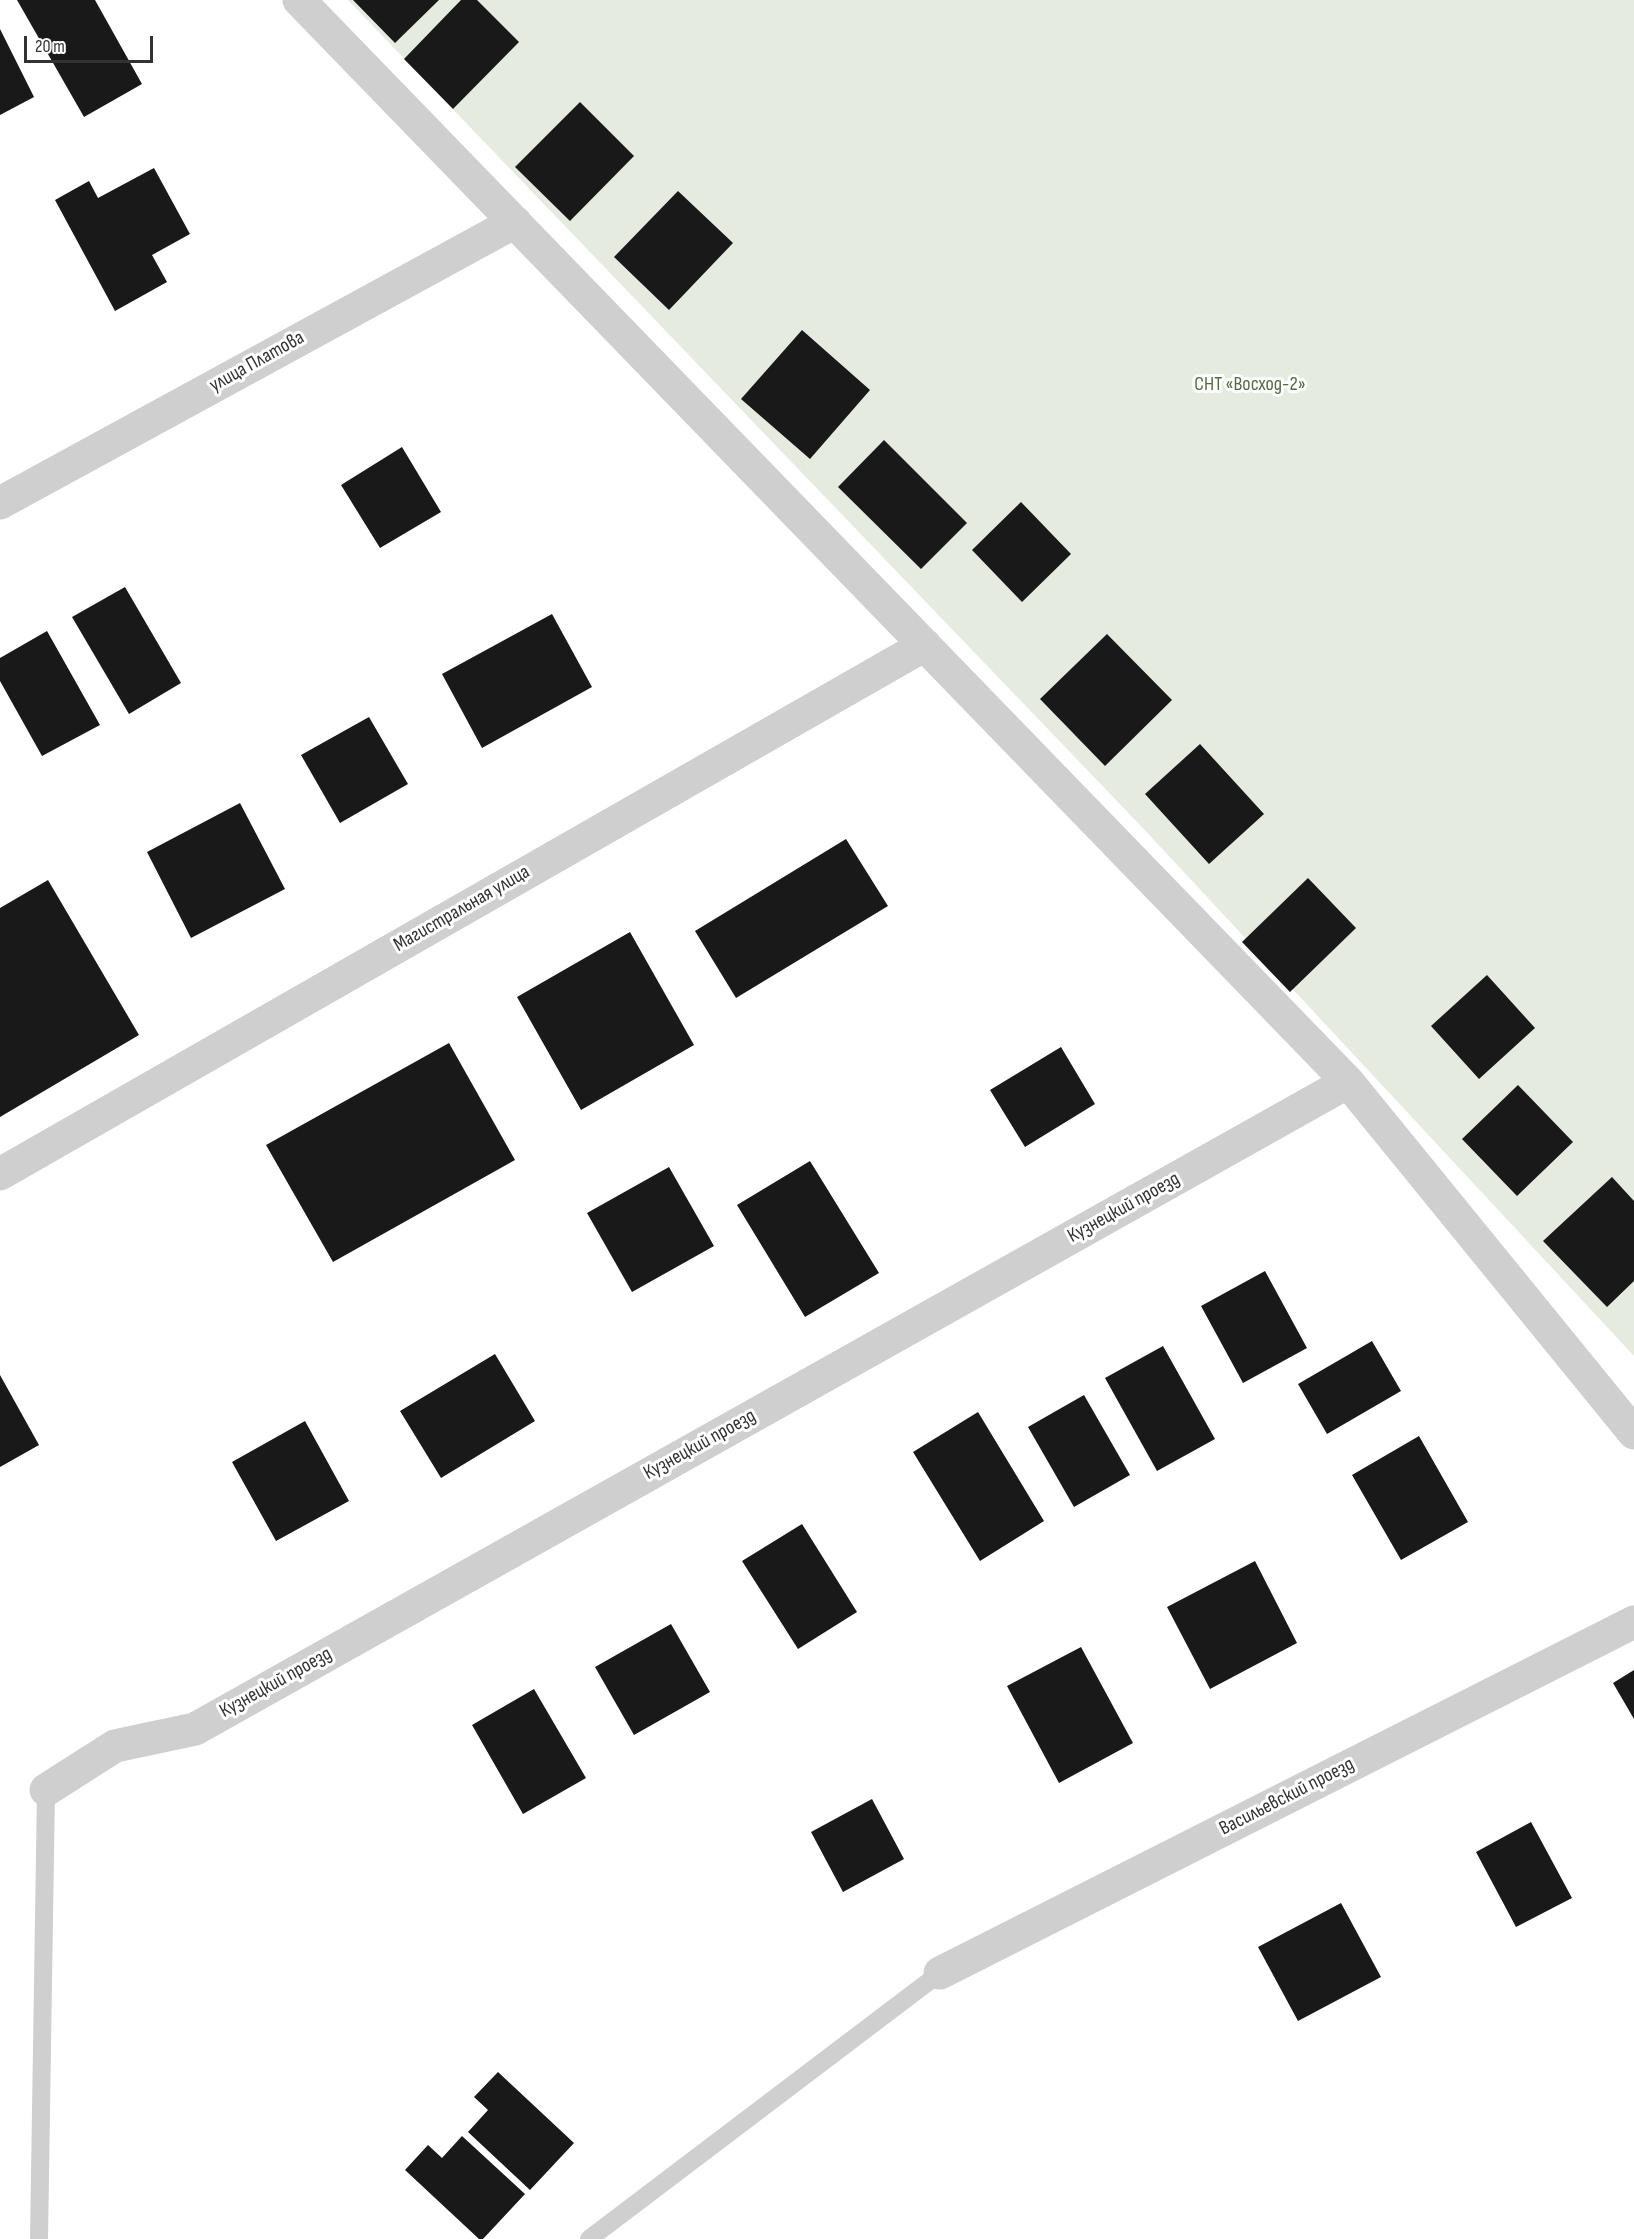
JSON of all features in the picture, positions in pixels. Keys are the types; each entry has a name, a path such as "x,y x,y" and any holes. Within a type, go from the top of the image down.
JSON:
{"street":[{"path":"299,0 1348,1082 1634,1433"},
{"name":"улица Платова","path":"0,502 515,222"},
{"name":"Магистральная улица","path":"0,1174 925,645"},
{"name":"Кузнецкий проезд","path":"46,1790 115,1746 195,1729 1348,1082"},
{"name":"Васильевский проезд","path":"940,1973 1634,1622"}],"lane":[{"path":"39,2239 46,1790"},
{"path":"589,2239 940,1973"}],"green space":[{"name":"СНТ «Восход-2»","path":"348,0 1634,0 1634,1356 1141,826"}],"building":[{"path":"17,0 95,0 142,84 84,117"},
{"path":"353,0 439,0 395,43"},
{"path":"461,0 477,0 519,42 453,109 404,59"},
{"path":"0,29 34,97 0,115"},
{"path":"580,102 634,156 570,221 515,167"},
{"path":"154,168 190,234 152,255 167,282 115,311 55,200 89,181 98,198"},
{"path":"678,191 733,243 669,310 614,257"},
{"path":"802,330 870,390 810,459 741,399"},
{"path":"884,440 967,523 921,569 838,487"},
{"path":"402,447 441,512 380,548 341,485"},
{"path":"1021,502 1071,554 1022,602 972,550"},
{"path":"125,587 181,683 129,714 72,617"},
{"path":"552,614 592,687 482,748 442,674"},
{"path":"47,631 100,725 42,756 0,681 0,658"},
{"path":"1107,634 1172,700 1105,766 1040,699"},
{"path":"369,717 408,784 340,823 301,755"},
{"path":"1200,744 1264,814 1209,864 1145,794"},
{"path":"240,803 285,889 191,938 147,852"},
{"path":"846,839 888,906 736,998 695,931"},
{"path":"1308,878 1356,928 1290,992 1242,942"},
{"path":"48,880 139,1035 0,1117 0,908"},
{"path":"630,932 694,1045 581,1110 517,997"},
{"path":"1487,975 1535,1028 1479,1079 1431,1026"},
{"path":"449,1043 515,1160 333,1262 266,1145"},
{"path":"1061,1047 1095,1104 1025,1147 990,1090"},
{"path":"1518,1085 1573,1142 1517,1196 1462,1139"},
{"path":"810,1161 879,1273 805,1317 737,1205"},
{"path":"669,1167 714,1246 632,1292 587,1213"},
{"path":"1612,1177 1634,1201 1634,1281 1607,1307 1543,1241"},
{"path":"1265,1271 1307,1348 1243,1383 1201,1306"},
{"path":"1372,1341 1401,1391 1327,1434 1298,1384"},
{"path":"1163,1346 1215,1439 1157,1471 1105,1378"},
{"path":"495,1354 535,1421 441,1478 400,1411"},
{"path":"0,1375 39,1445 0,1467"},
{"path":"1084,1395 1130,1475 1074,1507 1028,1427"},
{"path":"978,1412 1044,1521 980,1561 913,1452"},
{"path":"305,1421 349,1501 276,1541 232,1462"},
{"path":"1419,1436 1468,1522 1401,1560 1352,1475"},
{"path":"802,1524 857,1612 798,1649 742,1561"},
{"path":"1255,1561 1297,1643 1210,1689 1167,1607"},
{"path":"671,1624 710,1692 634,1735 595,1667"},
{"path":"1081,1647 1133,1743 1059,1783 1007,1686"},
{"path":"1634,1670 1634,1719 1613,1683"},
{"path":"534,1689 586,1778 523,1814 472,1725"},
{"path":"872,1799 904,1859 843,1892 811,1832"},
{"path":"1531,1822 1572,1898 1516,1927 1476,1852"},
{"path":"1341,1903 1381,1977 1298,2021 1258,1947"},
{"path":"498,2072 574,2143 530,2190 468,2132 488,2110 474,2097"},
{"path":"462,2136 525,2194 483,2239 479,2239 405,2170 428,2145 442,2158"}]}
